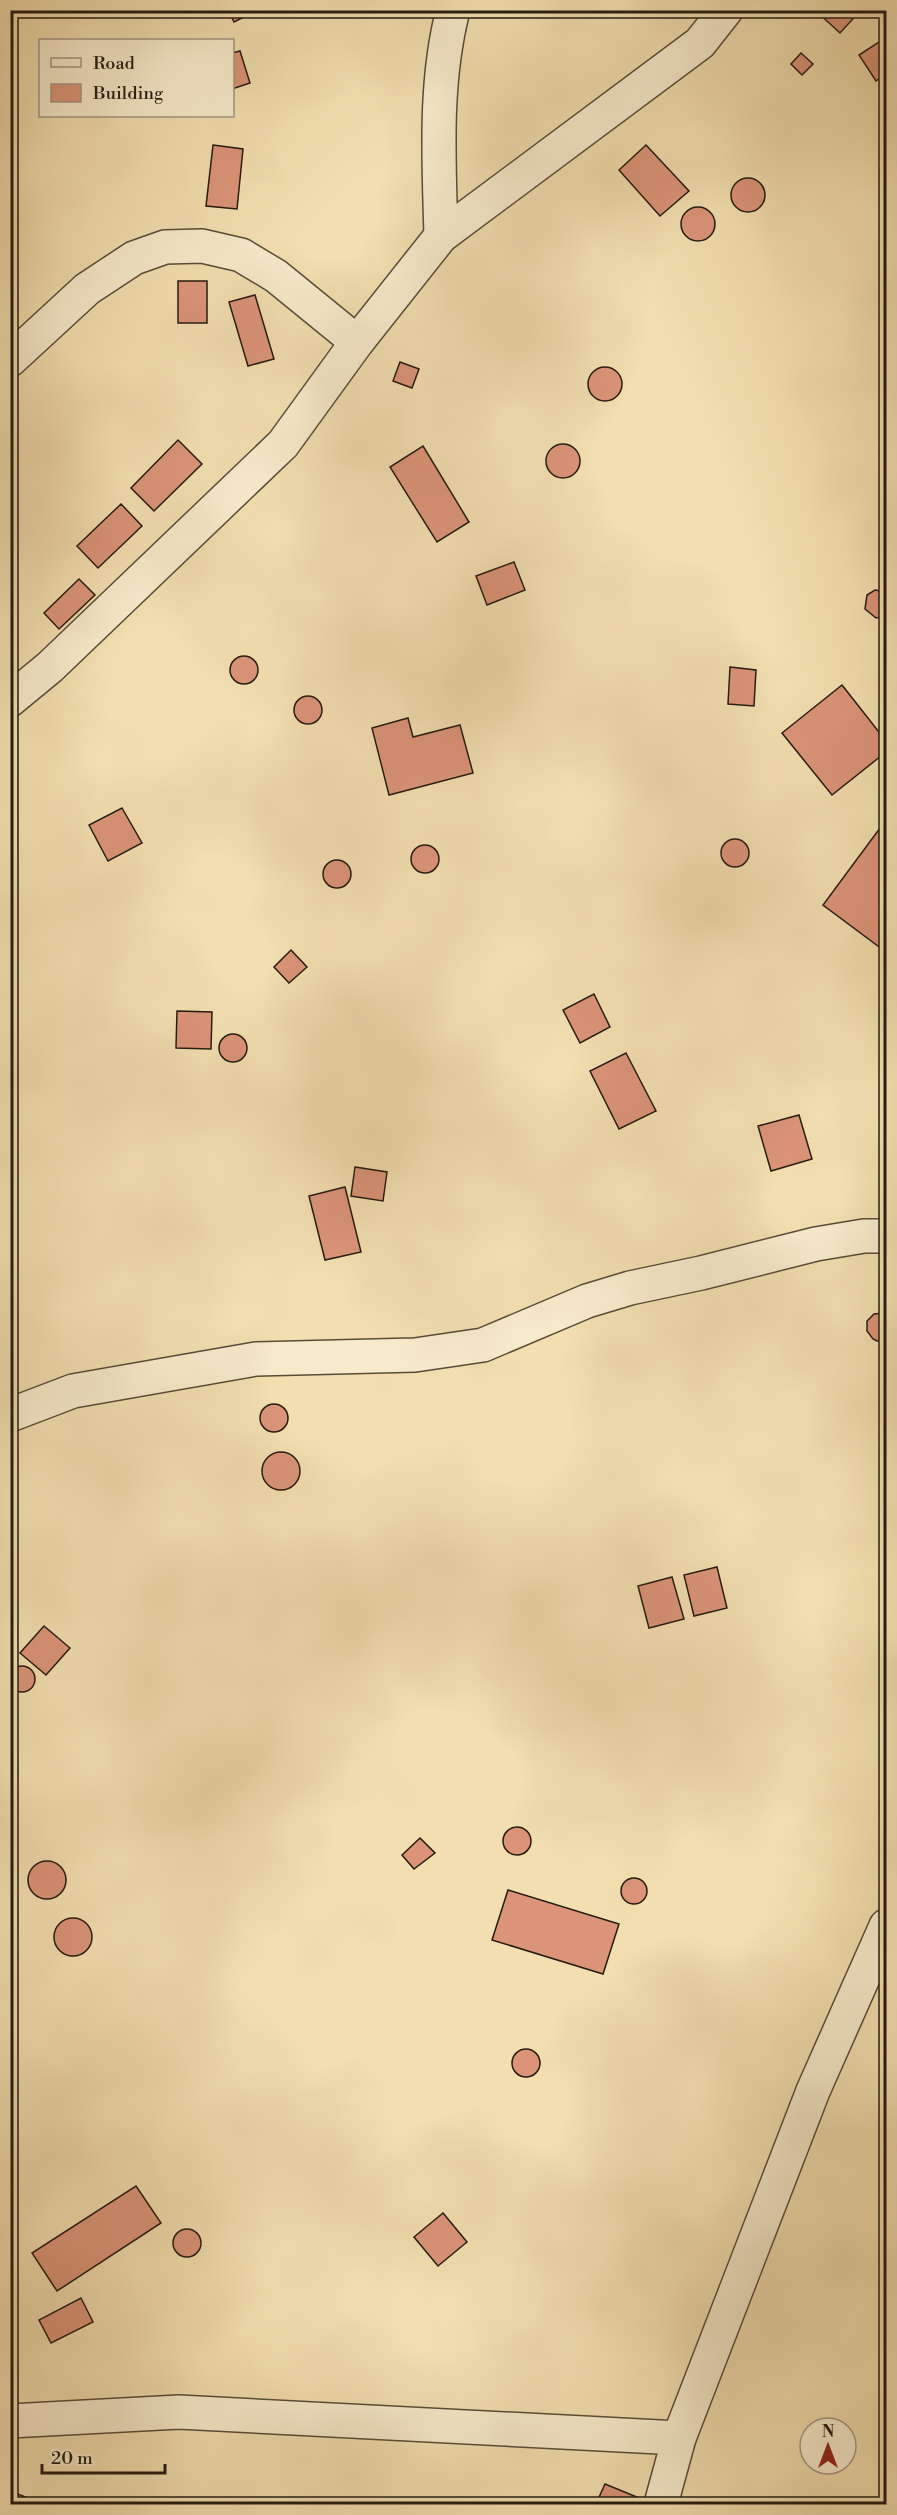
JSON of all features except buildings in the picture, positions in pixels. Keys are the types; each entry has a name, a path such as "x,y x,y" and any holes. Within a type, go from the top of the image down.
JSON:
{"street":[{"path":"441,236 438,137 446,40 453,10"},
{"path":"10,700 50,668 283,444 357,342 441,236 700,43 726,10"},
{"path":"10,360 87,289 134,258 165,247 202,246 241,255 276,276 357,342"},
{"path":"10,1415 73,1391 256,1359 415,1355 483,1345 586,1300 630,1288 816,1244 864,1236 886,1236"},
{"path":"661,2505 679,2438 813,2091 886,1926"},
{"path":"10,2421 179,2412 679,2438"}]}
